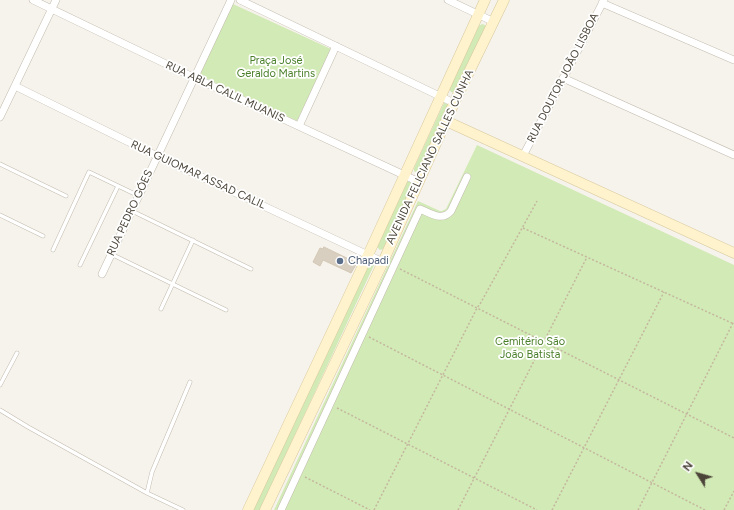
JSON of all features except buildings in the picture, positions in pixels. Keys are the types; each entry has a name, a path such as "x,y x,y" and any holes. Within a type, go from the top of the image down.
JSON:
{"main road":[{"name":"AVENIDA FELICIANO SALLES CUNHA","path":"248,510 368,255 485,0"},
{"name":"AVENIDA FELICIANO SALLES CUNHA","path":"265,510 383,262 454,103 504,0"},
{"path":"446,121 734,253"}],"street":[{"name":"RUA ABLA CALIL MUANIS","path":"33,0 419,182"},
{"path":"0,117 56,0"},
{"name":"RUA PEDRO GÓES","path":"102,274 230,0"},
{"path":"240,0 454,103"},
{"path":"448,0 494,22"},
{"path":"603,1 734,60"},
{"name":"RUA DOUTOR JOÃO LISBOA","path":"523,156 603,1"},
{"path":"298,126 336,46"},
{"path":"563,78 734,155"},
{"name":"RUA GUIOMAR ASSAD CALIL","path":"15,86 157,156 383,262"},
{"path":"281,510 420,209 436,216 445,216 449,214 467,177"}],"lane":[{"path":"0,164 66,196"},
{"path":"53,250 89,172 139,196"},
{"path":"80,265 118,186"},
{"path":"132,211 251,269"},
{"path":"0,215 43,236"},
{"path":"160,310 193,240"},
{"path":"111,254 226,310"},
{"path":"0,385 17,353"},
{"path":"147,493 152,472 190,382"},
{"path":"0,410 147,493 183,510"}],"path":[{"path":"374,510 477,308 537,201"},
{"path":"522,227 734,323 638,510"},
{"path":"458,510 587,257"},
{"path":"394,266 734,438"},
{"path":"552,510 664,292"},
{"path":"362,334 704,510"},
{"path":"330,404 536,510"},
{"path":"298,473 370,510"},
{"path":"724,510 734,491"}],"green space":[{"name":"Praça José Geraldo Martins","path":"233,4 331,49 297,121 199,75"},
{"path":"482,24 487,28 455,93 451,92 449,89 479,26"},
{"path":"444,103 450,106 419,172 417,173 414,171 414,168"},
{"name":"Cemitério São João Batista","path":"477,145 734,265 734,510 274,510 418,201 440,211 446,209"},
{"path":"407,182 411,182 413,186 383,249 380,250 376,246"},
{"path":"370,261 374,265 260,510 253,510"}],"place":[{"name":"Chapadi","path":"340,261"}]}
